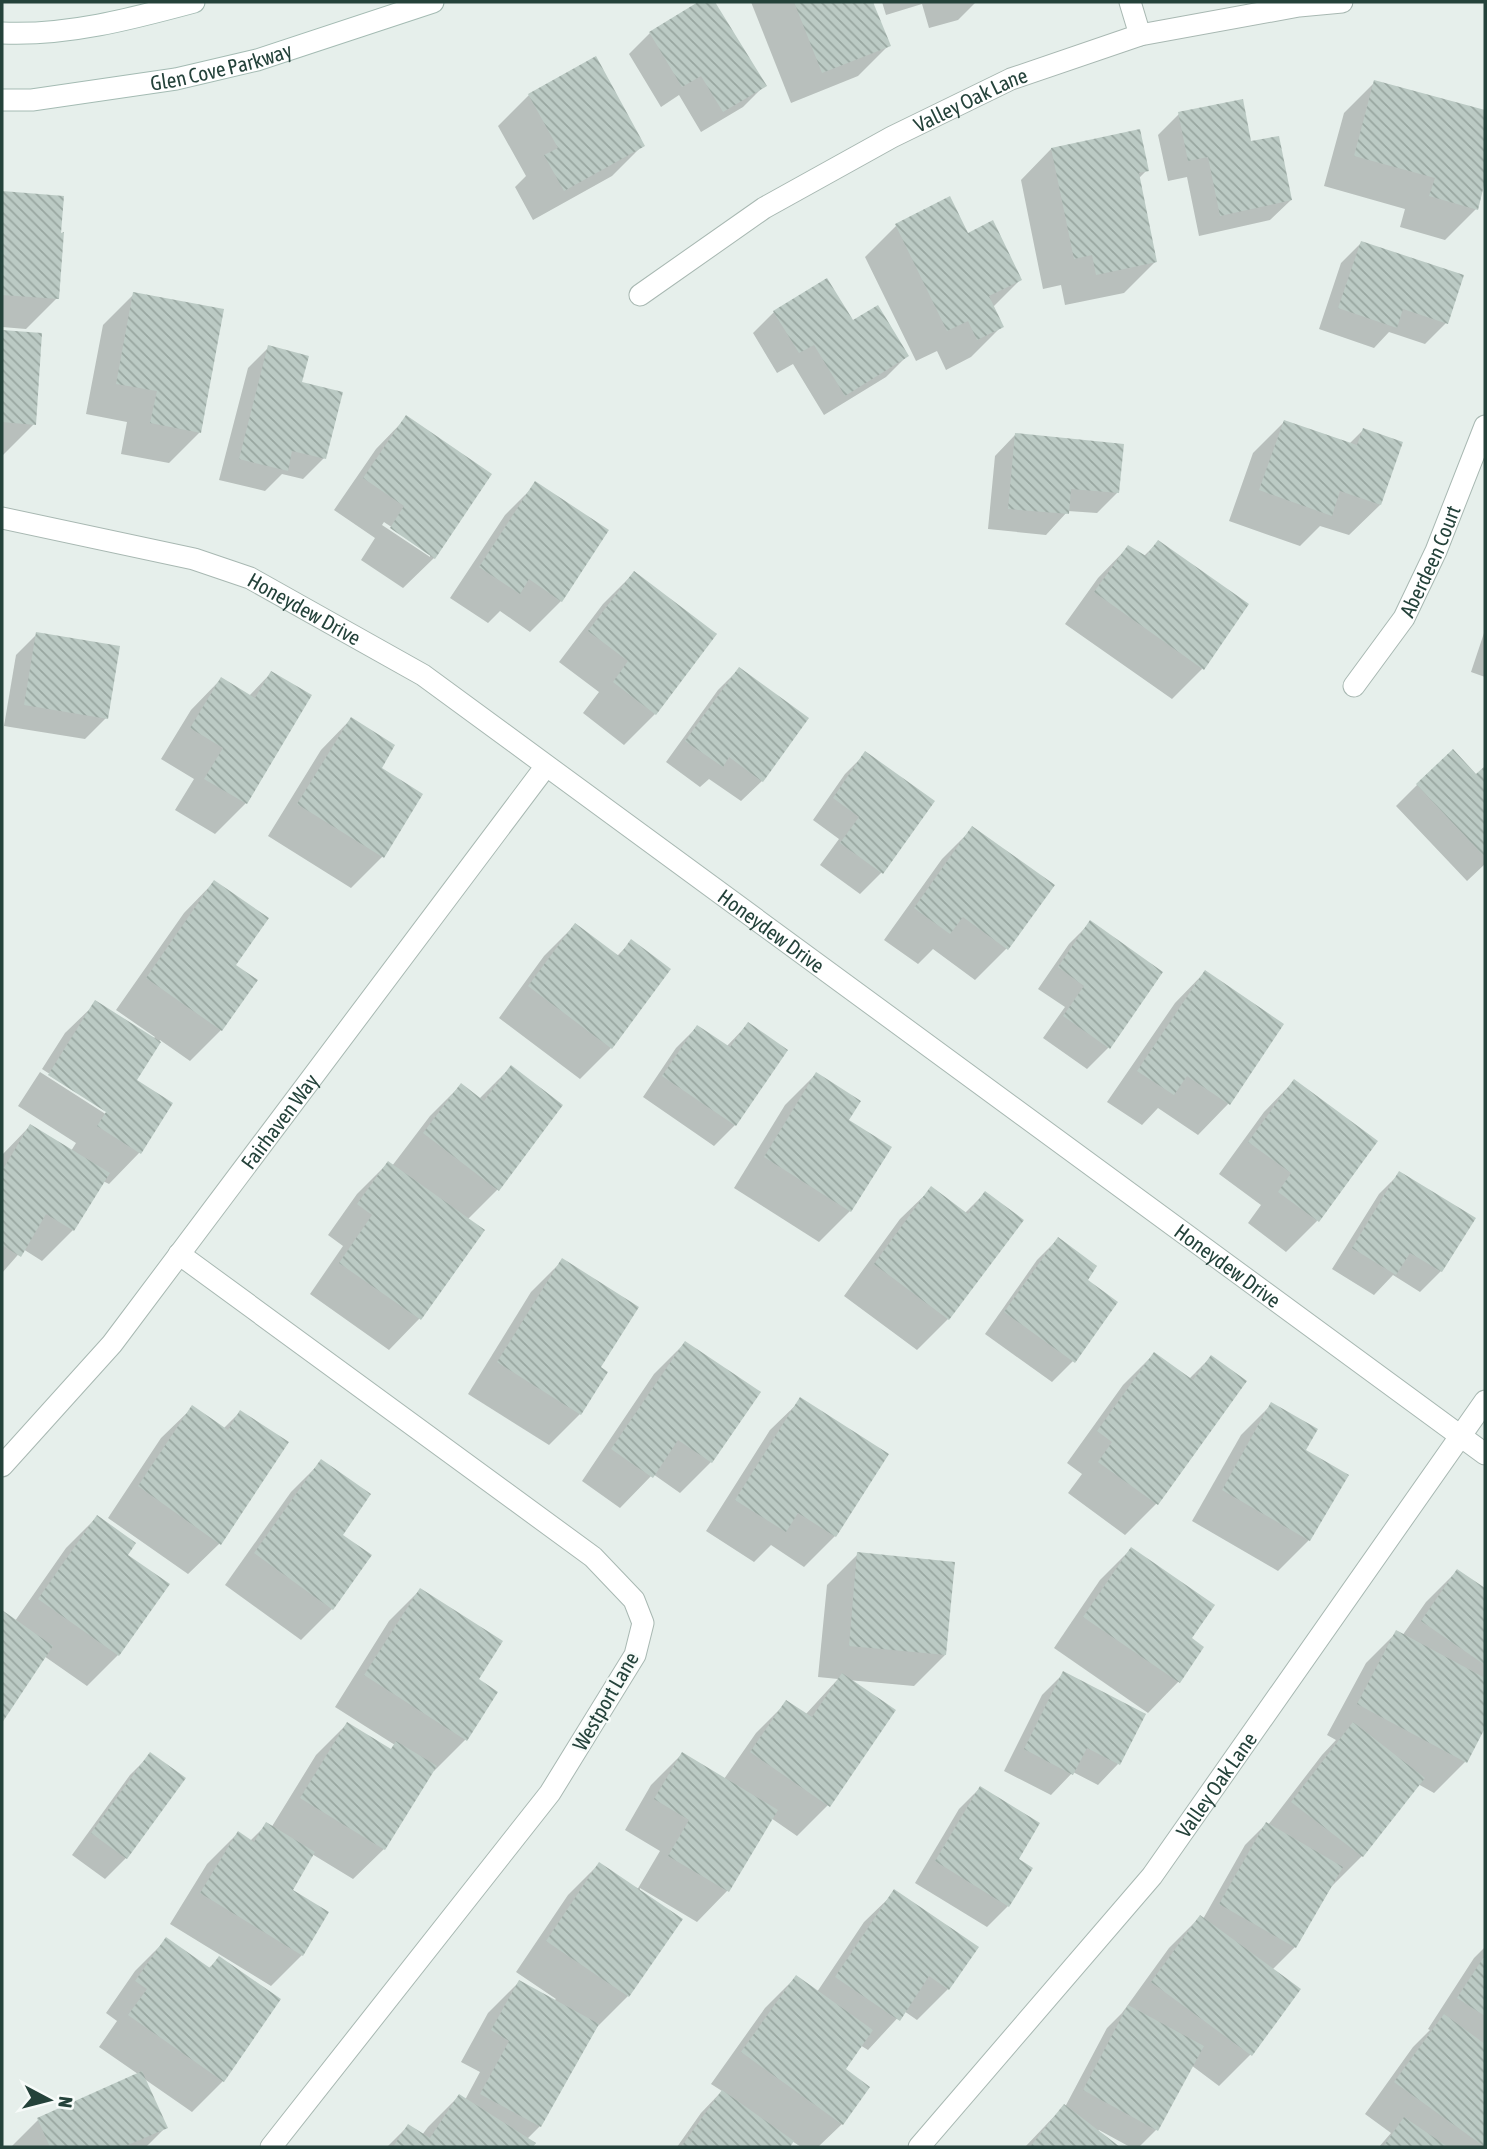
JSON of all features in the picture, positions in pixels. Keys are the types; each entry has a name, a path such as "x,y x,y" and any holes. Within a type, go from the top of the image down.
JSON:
{"street":[{"path":"2,33 28,34 120,22 194,2"},
{"name":"Glen Cove Parkway","path":"2,100 32,100 176,79 257,60 433,2"},
{"path":"1130,2 1140,35"},
{"name":"Valley Oak Lane","path":"640,295 764,208 892,137 1011,79 1140,35 1299,6 1342,2"},
{"name":"Aberdeen Court","path":"1354,686 1404,618 1436,551 1485,426"},
{"name":"Honeydew Drive","path":"2,518 194,559 250,578 423,675 1485,1454"},
{"name":"Fairhaven Way","path":"2,1466 112,1344 546,766"},
{"name":"Westport Lane","path":"179,1254 593,1557 634,1600 643,1623 635,1656 550,1793 271,2147"},
{"name":"Valley Oak Lane","path":"919,2147 1152,1876 1485,1401"}],"building":[{"path":"698,2 715,2 767,86 723,112 701,76 682,87 649,32"},
{"path":"794,2 873,2 891,46 822,73"},
{"path":"596,56 645,146 564,191 544,155 558,148 528,94"},
{"path":"1374,80 1485,110 1485,181 1478,210 1429,196 1435,178 1354,156"},
{"path":"1243,99 1251,141 1279,136 1292,200 1220,216 1208,157 1188,161 1178,112"},
{"path":"1140,129 1149,171 1139,173 1157,262 1096,275 1092,255 1074,259 1051,148"},
{"path":"2,191 64,196 59,299 2,295"},
{"path":"950,196 968,233 993,220 1022,280 989,296 1004,327 977,340 968,321 947,331 895,224"},
{"path":"1361,241 1464,275 1448,324 1403,309 1397,328 1338,308"},
{"path":"827,278 853,320 878,305 909,356 845,396 814,345 799,353 773,311"},
{"path":"133,292 224,309 201,433 150,423 157,391 116,384"},
{"path":"2,330 42,333 36,425 2,422"},
{"path":"268,345 309,356 302,382 343,392 326,459 292,451 288,471 239,459"},
{"path":"406,415 492,474 435,559 390,528 404,506 363,478"},
{"path":"1284,420 1357,445 1363,428 1403,442 1381,505 1340,491 1332,516 1259,490"},
{"path":"1015,433 1124,444 1119,493 1071,489 1069,514 1008,509"},
{"path":"535,481 609,530 562,602 529,579 520,594 479,567"},
{"path":"1158,540 1249,604 1204,670 1094,592 1128,545 1146,556"},
{"path":"634,571 717,634 656,715 613,682 628,661 588,631"},
{"path":"36,632 120,646 108,719 24,705"},
{"path":"739,667 809,718 763,782 729,757 723,767 685,741"},
{"path":"271,671 312,695 247,804 204,779 223,748 190,728 221,677 255,698"},
{"path":"351,717 395,745 382,768 423,794 384,858 297,804"},
{"path":"1453,749 1476,774 1485,766 1485,857 1416,784"},
{"path":"865,751 935,801 883,874 840,843 859,817 833,798"},
{"path":"972,826 1055,885 1008,950 963,917 950,934 914,908"},
{"path":"214,880 269,918 236,965 258,980 222,1031 146,978"},
{"path":"1090,920 1163,972 1110,1049 1063,1016 1084,986 1058,967"},
{"path":"575,923 619,956 631,939 671,969 612,1049 528,986"},
{"path":"1205,970 1284,1024 1230,1105 1187,1076 1174,1095 1137,1071"},
{"path":"95,1000 161,1042 137,1080 173,1103 141,1154 97,1126 106,1112 48,1075"},
{"path":"748,1022 788,1050 736,1126 662,1076 697,1025 730,1047"},
{"path":"511,1065 563,1105 499,1191 423,1133 461,1083 484,1101"},
{"path":"816,1072 861,1101 849,1120 892,1147 851,1212 764,1157"},
{"path":"1294,1079 1378,1141 1319,1222 1278,1192 1291,1173 1248,1142"},
{"path":"30,1124 110,1173 74,1231 46,1214 21,1257 2,1245 2,1171"},
{"path":"388,1161 485,1230 421,1320 339,1263 372,1215 357,1204"},
{"path":"1399,1171 1476,1218 1442,1272 1410,1253 1396,1275 1352,1248"},
{"path":"931,1186 968,1214 985,1191 1024,1220 949,1320 874,1264"},
{"path":"1058,1237 1097,1266 1088,1280 1118,1302 1075,1363 1004,1312"},
{"path":"562,1258 639,1307 601,1367 608,1372 581,1415 497,1362"},
{"path":"685,1341 761,1392 712,1463 678,1440 653,1478 611,1449"},
{"path":"1154,1352 1193,1380 1211,1355 1247,1381 1158,1505 1098,1462 1112,1442 1097,1431"},
{"path":"800,1397 889,1454 836,1537 798,1513 786,1532 735,1500"},
{"path":"1271,1402 1318,1429 1306,1450 1349,1475 1310,1541 1222,1490"},
{"path":"192,1405 228,1430 240,1410 289,1442 221,1545 138,1486"},
{"path":"321,1459 371,1494 343,1535 372,1555 333,1610 254,1553"},
{"path":"97,1515 136,1543 128,1555 170,1584 119,1656 38,1599"},
{"path":"1131,1547 1215,1605 1192,1638 1204,1647 1180,1683 1083,1617"},
{"path":"857,1552 955,1562 946,1655 849,1646"},
{"path":"1457,1569 1485,1588 1485,1665 1421,1621"},
{"path":"420,1588 503,1641 479,1679 498,1692 467,1741 364,1675"},
{"path":"2,1610 53,1646 2,1723"},
{"path":"1396,1630 1485,1678 1485,1728 1467,1763 1357,1704"},
{"path":"1063,1671 1146,1714 1120,1765 1087,1748 1073,1775 1024,1749"},
{"path":"842,1673 896,1710 830,1807 750,1752 786,1700 812,1717"},
{"path":"347,1722 391,1749 396,1741 437,1766 385,1850 300,1798"},
{"path":"1353,1722 1425,1778 1363,1857 1291,1802"},
{"path":"150,1752 186,1778 127,1859 91,1833"},
{"path":"682,1752 778,1810 729,1892 668,1856 689,1820 654,1799"},
{"path":"980,1786 1040,1823 1019,1859 1033,1868 1009,1907 935,1861"},
{"path":"266,1822 315,1852 293,1890 329,1912 303,1956 200,1893 238,1831 254,1842"},
{"path":"1266,1822 1343,1867 1296,1948 1219,1904"},
{"path":"599,1862 683,1919 629,1997 546,1941"},
{"path":"894,1889 979,1947 949,1990 929,1976 900,2021 835,1977"},
{"path":"1200,1915 1301,1989 1252,2056 1151,1982"},
{"path":"166,1937 210,1968 219,1956 281,1999 224,2082 128,2015 147,1989 135,1981"},
{"path":"1485,1955 1485,2016 1457,1998"},
{"path":"796,1975 873,2030 846,2069 870,2087 843,2125 741,2052"},
{"path":"519,1980 599,2024 541,2127 480,2094 509,2041 491,2030"},
{"path":"1128,2005 1204,2046 1158,2131 1083,2090"},
{"path":"1444,2014 1485,2044 1485,2147 1394,2082"},
{"path":"142,2071 168,2128 123,2147 50,2147 37,2118"},
{"path":"722,2090 794,2141 790,2147 681,2147"},
{"path":"459,2094 536,2143 533,2147 393,2147 408,2124 430,2138"},
{"path":"1064,2104 1120,2147 1030,2147"},
{"path":"1404,2117 1448,2147 1383,2147"}]}
